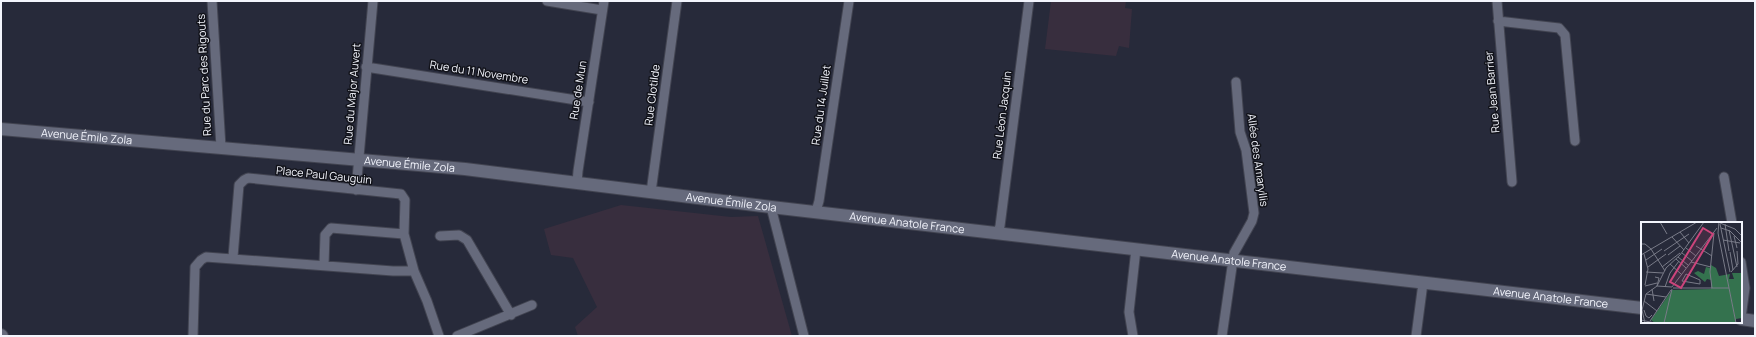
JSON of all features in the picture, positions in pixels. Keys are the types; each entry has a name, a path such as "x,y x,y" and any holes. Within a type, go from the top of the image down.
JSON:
{"main road":[{"name":"Avenue Émile Zola","path":"1,129 465,169 771,207 816,211"},
{"name":"Avenue Anatole France","path":"816,211 1641,308"},
{"path":"1742,319 1755,321"}],"street":[{"name":"Rue du Parc des Rigouts","path":"212,1 221,147"},
{"name":"Rue du Major Auvert","path":"356,190 373,1"},
{"path":"547,1 603,5"},
{"name":"Rue Clotilde","path":"651,192 677,1"},
{"name":"Rue du 14 Juillet","path":"816,211 819,201 849,1"},
{"name":"Rue Léon Jacquin","path":"998,232 1029,1"},
{"name":"Rue Jean Barrier","path":"1497,1 1512,182"},
{"name":"Rue de Mun","path":"578,183 578,171 603,5"},
{"path":"1498,21 1559,28 1563,31 1565,35 1575,142"},
{"name":"Rue du 11 Novembre","path":"366,67 589,102"},
{"name":"Allée des Amaryllis","path":"1222,336 1234,253 1252,221 1254,213 1246,150 1240,132 1236,82"},
{"path":"1724,177 1732,222"},
{"name":"Place Paul Gauguin","path":"233,258 239,186 248,178 401,194 405,200 404,234"},
{"path":"771,207 804,336"},
{"path":"324,265 325,235 331,228 404,234 414,270 440,336"},
{"path":"440,236 459,235 467,240 511,314"},
{"path":"1134,336 1129,312 1136,249"},
{"path":"193,336 195,267 206,257 393,271 414,270"},
{"path":"1742,268 1745,288 1742,311"},
{"path":"1416,336 1423,283"},
{"path":"457,336 532,305"}],"shaded area":[{"path":"1051,1 1126,1 1125,8 1132,9 1129,48 1119,46 1116,56 1045,49"},
{"path":"621,205 731,217 758,216 792,336 578,336 575,327 597,307 573,258 551,255 544,229"}]}
